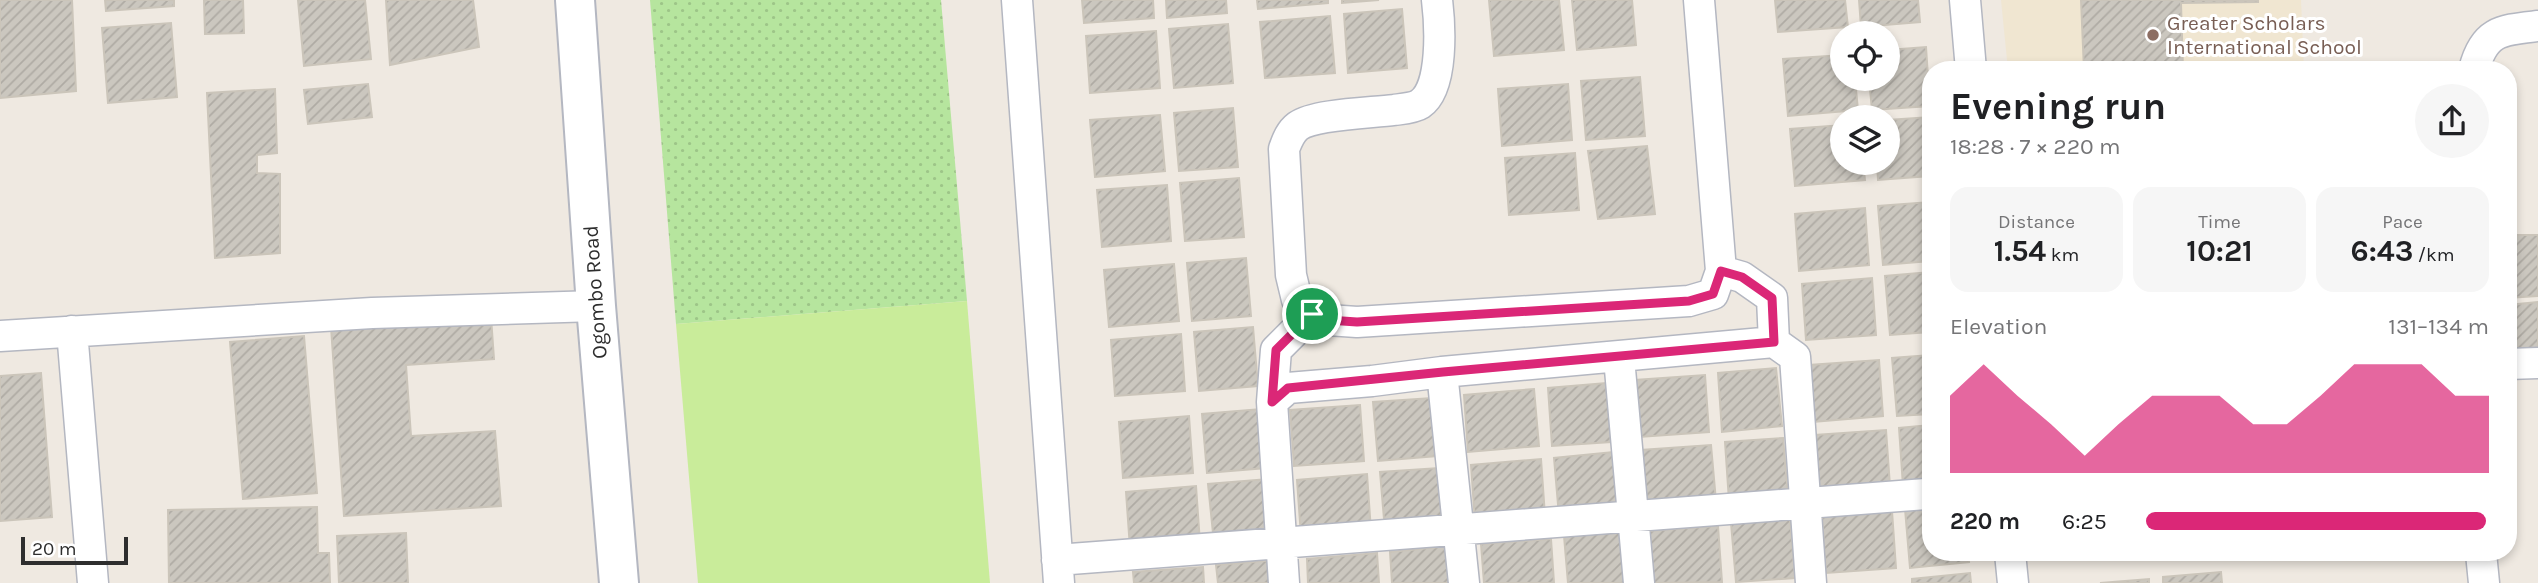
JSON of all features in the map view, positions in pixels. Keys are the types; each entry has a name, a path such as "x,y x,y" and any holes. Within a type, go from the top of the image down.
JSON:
{"main road":[{"name":"Ogombo Road","path":"575,0 619,583"}],"street":[{"path":"1017,0 1058,572 1280,543 1922,494"},
{"path":"1437,0 1441,26 1437,71 1429,93 1420,104 1401,109 1313,120 1298,126 1290,135 1284,149 1291,275 1297,300 1312,314 1328,320 1357,322 1689,301 1713,294 1721,271 1699,0"},
{"path":"1965,0 1970,61"},
{"path":"2476,61 2488,40 2501,30 2538,26"},
{"path":"1721,271 1742,277 1772,298 1774,342"},
{"path":"0,336 372,313 596,306"},
{"path":"1284,583 1272,402 1276,350 1312,314"},
{"path":"72,331 93,583"},
{"path":"1272,402 1288,388 1774,342 1795,356 1811,583"},
{"path":"1619,358 1639,583"},
{"path":"2517,364 2538,363"},
{"path":"1443,372 1464,583"},
{"path":"2011,561 2013,583"},
{"path":"2482,561 2484,583"}],"shaded area":[{"name":"Greater Scholars International School","path":"2001,0 2301,0 2304,61 2007,61"}],"green space":[{"path":"650,0 941,0 967,301 676,324"},
{"path":"967,301 990,583 698,583 676,324"}],"building":[{"path":"0,0 72,0 76,91 0,98"},
{"path":"105,0 174,0 174,6 106,11"},
{"path":"204,0 243,0 244,33 205,34"},
{"path":"298,0 365,0 371,59 304,66"},
{"path":"386,0 473,0 479,47 390,65"},
{"path":"1082,0 1153,0 1154,18 1084,23"},
{"path":"1166,0 1226,0 1227,13 1167,18"},
{"path":"1257,0 1328,0 1328,3 1258,9"},
{"path":"1342,0 1379,0 1342,3"},
{"path":"1489,0 1559,0 1564,50 1494,56"},
{"path":"1572,0 1632,0 1636,45 1577,50"},
{"path":"1775,0 1845,0 1847,21 1830,21 1830,28 1778,32"},
{"path":"1859,0 1918,0 1920,22 1861,21"},
{"path":"2081,0 2258,0 2181,3 2183,61 2084,61"},
{"path":"1402,9 1407,68 1348,73 1344,14"},
{"path":"1330,16 1335,73 1265,78 1260,22"},
{"path":"171,23 177,97 108,103 102,28"},
{"path":"1228,24 1233,83 1174,88 1169,29"},
{"path":"1156,31 1160,88 1090,93 1086,36"},
{"path":"1926,47 1927,61 1922,61 1922,107 1900,108 1900,105 1872,105 1870,91 1900,91 1900,49"},
{"path":"1830,56 1830,91 1856,91 1858,105 1830,105 1830,112 1788,116 1783,59"},
{"path":"1640,77 1645,136 1586,140 1581,81"},
{"path":"368,84 372,117 308,124 304,90"},
{"path":"1568,84 1572,140 1502,146 1498,89"},
{"path":"275,89 277,153 257,155 257,173 280,174 280,253 215,258 207,93"},
{"path":"1233,108 1238,167 1179,171 1174,113"},
{"path":"1160,115 1165,171 1095,177 1090,120"},
{"path":"1922,118 1922,177 1878,180 1878,175 1900,175 1900,119"},
{"path":"1830,126 1830,175 1864,175 1865,180 1795,186 1790,129"},
{"path":"1647,146 1655,214 1598,219 1588,151"},
{"path":"1575,153 1579,210 1509,215 1505,158"},
{"path":"1239,178 1244,237 1185,241 1180,183"},
{"path":"1167,185 1171,241 1102,247 1097,190"},
{"path":"1922,203 1922,262 1883,265 1878,206"},
{"path":"1865,208 1869,265 1799,271 1795,214"},
{"path":"2517,235 2538,235 2538,296 2517,297"},
{"path":"1246,258 1251,316 1192,321 1187,263"},
{"path":"1174,264 1179,321 1109,327 1104,270"},
{"path":"1922,273 1922,333 1890,335 1885,276"},
{"path":"1872,278 1876,335 1806,340 1802,284"},
{"path":"2538,302 2538,359 2517,360 2517,304"},
{"path":"491,317 494,359 406,365 411,436 495,431 501,506 344,516 331,327"},
{"path":"1253,327 1258,386 1199,391 1194,332"},
{"path":"1181,334 1185,391 1115,396 1111,340"},
{"path":"304,336 317,493 243,499 230,342"},
{"path":"1922,356 1922,414 1897,416 1892,358"},
{"path":"1879,360 1883,416 1813,422 1809,365"},
{"path":"1776,368 1782,426 1722,432 1718,373"},
{"path":"41,373 52,517 0,521 0,376"},
{"path":"1705,375 1709,432 1639,437 1635,380"},
{"path":"1606,383 1611,442 1552,446 1548,388"},
{"path":"1534,389 1539,446 1468,452 1464,395"},
{"path":"1432,398 1437,456 1378,461 1373,402"},
{"path":"1360,405 1364,461 1294,466 1290,410"},
{"path":"1261,409 1266,468 1207,473 1202,414"},
{"path":"1189,416 1193,473 1123,478 1119,422"},
{"path":"1922,426 1922,485 1903,486 1899,428"},
{"path":"1886,430 1890,486 1820,492 1815,435"},
{"path":"1783,438 1788,496 1729,501 1725,442"},
{"path":"1711,445 1716,501 1646,506 1641,450"},
{"path":"1613,452 1618,511 1559,516 1554,458"},
{"path":"1541,459 1545,516 1475,522 1471,465"},
{"path":"1439,468 1444,526 1385,531 1380,472"},
{"path":"1367,474 1371,531 1301,536 1297,480"},
{"path":"1268,479 1273,538 1214,543 1208,484"},
{"path":"1196,486 1200,543 1130,548 1126,492"},
{"path":"317,507 318,553 329,553 330,583 169,583 168,510"},
{"path":"1922,508 1922,561 1969,562 1910,568 1905,509"},
{"path":"1892,511 1896,568 1826,573 1822,516"},
{"path":"1790,519 1795,578 1736,582 1731,523"},
{"path":"1718,526 1722,582 1651,583 1648,531"},
{"path":"1623,532 1627,583 1568,583 1564,536"},
{"path":"406,533 408,583 339,583 337,536"},
{"path":"1551,539 1554,583 1484,583 1481,544"},
{"path":"1449,546 1452,583 1392,583 1390,552"},
{"path":"1377,553 1379,583 1308,583 1307,559"},
{"path":"1276,560 1277,583 1218,583 1216,565"},
{"path":"1203,567 1204,583 1134,583 1133,572"},
{"path":"2221,572 2222,583 2163,583 2163,577"},
{"path":"1970,573 1971,583 1912,583 1912,579"},
{"path":"2149,579 2149,583 2100,583"}],"place":[{"name":"Greater Scholars International School","path":"2153,35"}],"route":[{"path":"1721,271 1742,277 1772,298 1774,342 1288,388 1272,402 1276,350 1312,314 1328,320 1357,322 1689,301 1713,294 1721,271"}]}
